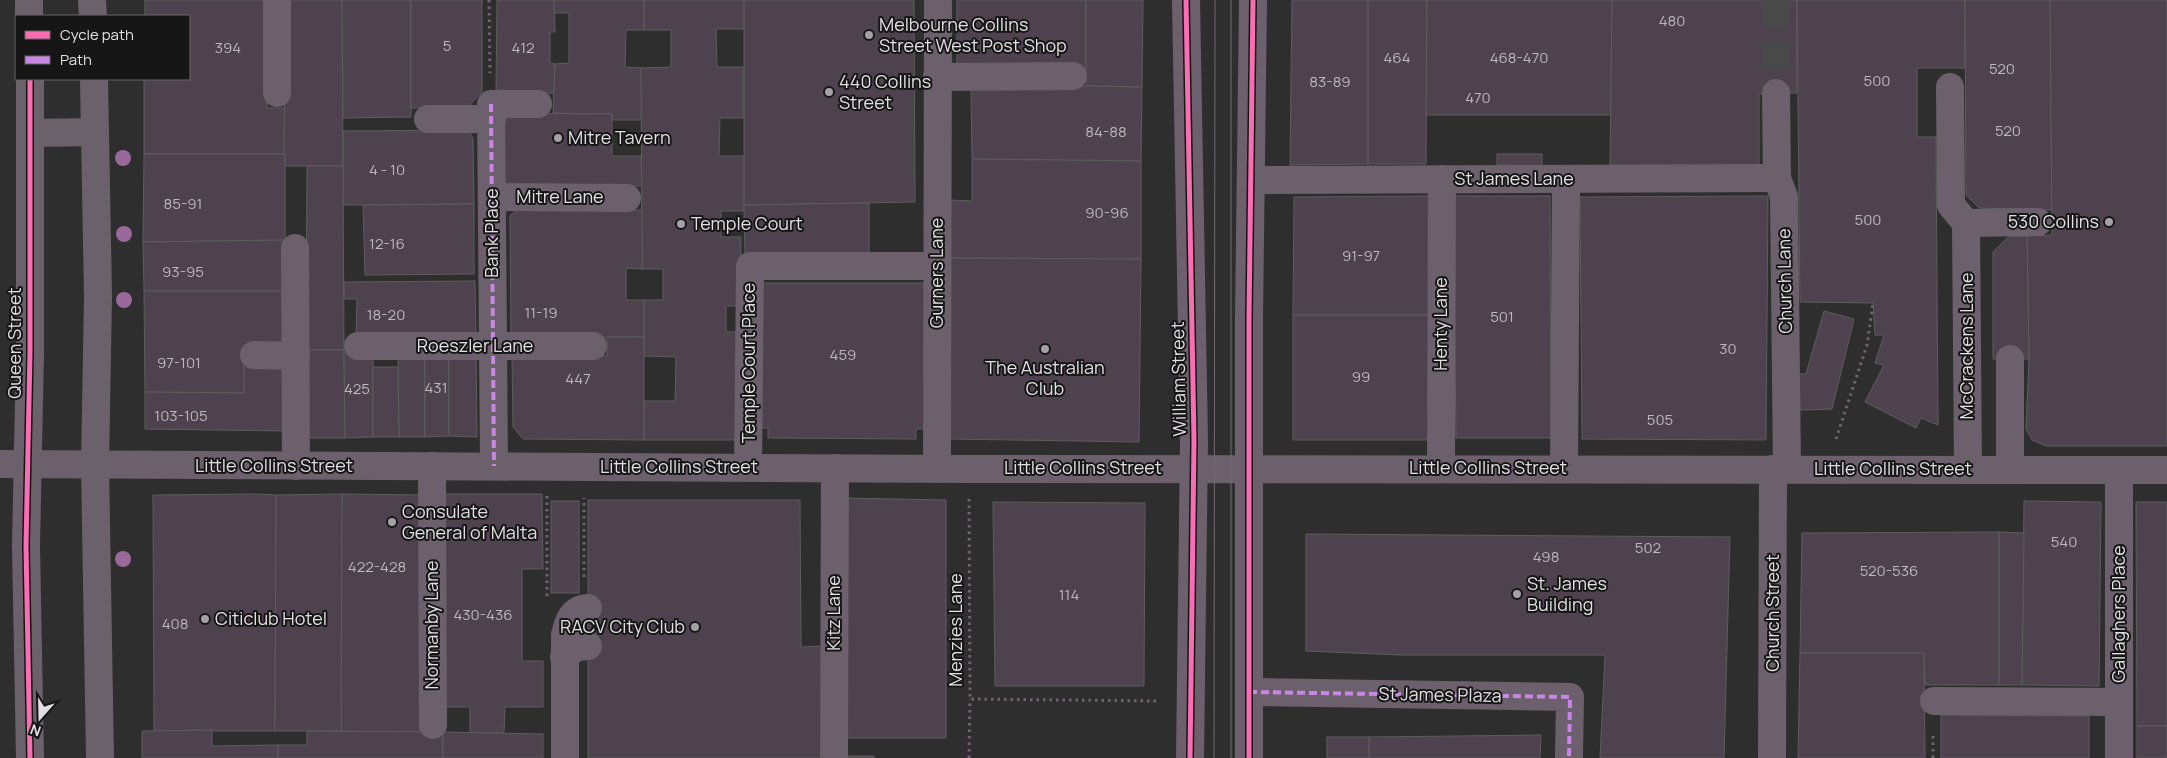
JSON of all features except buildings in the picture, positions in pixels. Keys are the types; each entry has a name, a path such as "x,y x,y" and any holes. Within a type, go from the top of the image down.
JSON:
{"main road":[{"path":"29,0 30,15"},
{"path":"92,0 93,15"},
{"name":"Queen Street","path":"30,80 30,352 26,546 30,758"},
{"path":"94,80 98,297 95,465 100,758"},
{"path":"30,132 95,132"}],"street":[{"path":"277,0 277,93"},
{"name":"Gurners Lane","path":"937,468 938,0"},
{"name":"William Street","path":"1186,0 1194,467 1190,758"},
{"path":"1249,758 1249,468 1253,0"},
{"path":"937,77 1073,76"},
{"path":"1950,86 1951,205 1966,223 2038,222"},
{"name":"Church Lane","path":"1776,94 1778,178 1784,197 1780,469"},
{"path":"428,119 538,104"},
{"name":"Bank Place","path":"491,111 494,466"},
{"name":"St James Lane","path":"1251,180 1778,178"},
{"name":"Henty Lane","path":"1441,468 1442,179"},
{"path":"1564,469 1566,179"},
{"name":"Mitre Lane","path":"492,197 627,198"},
{"name":"McCrackens Lane","path":"1966,223 1968,470"},
{"path":"295,248 296,466"},
{"name":"Temple Court Place","path":"748,467 750,266 937,266"},
{"name":"Roeszler Lane","path":"358,346 593,346"},
{"path":"254,356 296,356"},
{"path":"2010,359 2010,470"},
{"name":"Little Collins Street","path":"0,464 835,468 1194,467 2167,470"},
{"name":"Normanby Lane","path":"432,466 433,725"},
{"name":"Kitz Lane","path":"834,758 835,468"},
{"name":"Church Street","path":"1772,758 1780,469"},
{"name":"Gallaghers Place","path":"2120,470 2120,758"},
{"path":"565,758 576,652 565,635 570,617 586,596"},
{"name":"St James Plaza","path":"1249,692 1570,697 1569,758"},
{"path":"1934,701 2119,702"}],"path":[{"path":"489,0 491,111"},
{"path":"1835,440 1868,345 1873,303"},
{"path":"584,497 586,596"},
{"path":"969,758 970,700"}],"tunnel":[{"path":"1776,0 1776,93"}],"tram line":[{"path":"1214,758 1215,0"},
{"path":"1231,0 1231,758"}],"marked path":[{"path":"491,104 494,466"},
{"path":"1249,692 1570,697 1569,758"}],"cycle path":[{"path":"1186,0 1194,441 1190,758"},
{"path":"1249,758 1249,318 1253,0"},
{"path":"30,80 30,352 26,546 30,758"}],"place":[{"name":"Melbourne Collins Street West Post Shop","path":"869,35"},
{"name":"440 Collins Street","path":"829,92"},
{"name":"Mitre Tavern","path":"558,138"},
{"name":"530 Collins","path":"2109,222"},
{"name":"Temple Court","path":"681,224"},
{"name":"The Australian Club","path":"1045,349"},
{"name":"Consulate General of Malta","path":"392,522"},
{"name":"St. James Building","path":"1517,594"},
{"name":"Citiclub Hotel","path":"205,619"},
{"name":"RACV City Club","path":"695,627"}]}
